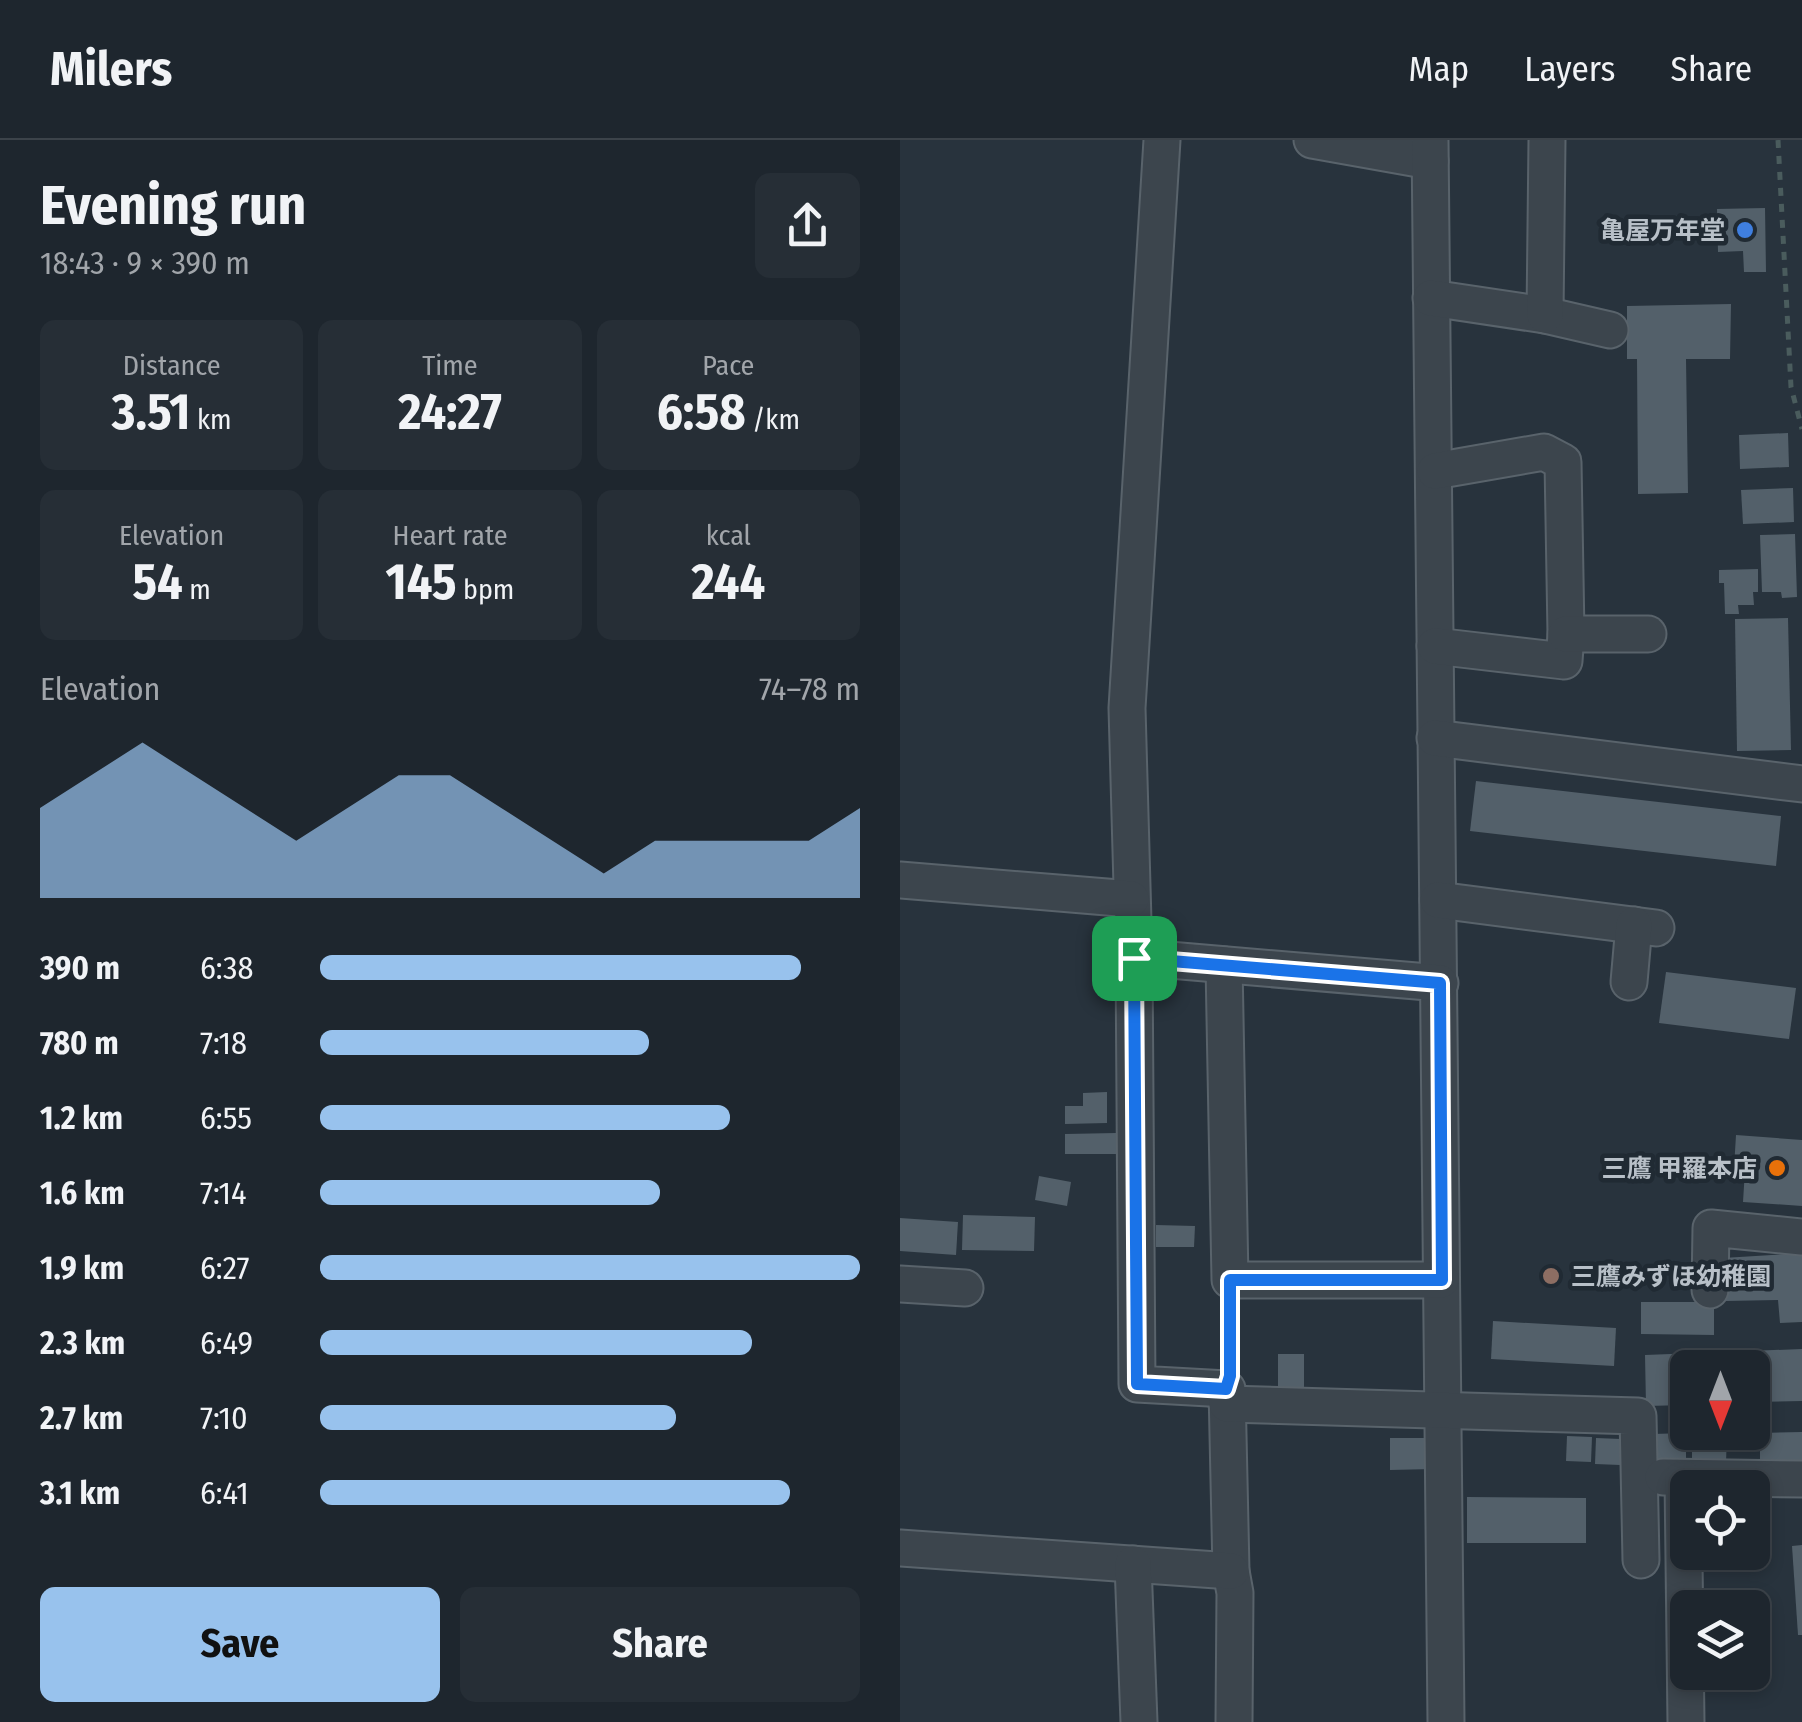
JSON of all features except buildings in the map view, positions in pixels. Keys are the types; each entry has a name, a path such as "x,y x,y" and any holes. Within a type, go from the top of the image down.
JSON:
{"street":[{"path":"1162,140 1127,708 1134,958 1137,1384 1227,1396 1638,1416 1641,1560"},
{"path":"1312,140 1430,150 1446,1722"},
{"path":"1546,315 1547,140"},
{"path":"1431,298 1546,315 1610,330"},
{"path":"1435,471 1544,452 1563,462 1566,634 1564,661 1435,646"},
{"path":"1566,634 1648,634"},
{"path":"1435,738 1802,784"},
{"path":"900,880 1130,900"},
{"path":"1438,900 1645,927 1629,982"},
{"path":"1134,958 1440,983"},
{"path":"1224,965 1230,1280 1442,1280"},
{"path":"1710,1290 1711,1228 1802,1237"},
{"path":"900,1284 965,1288"},
{"path":"1227,1396 1230,1571 1235,1593 1234,1722"},
{"path":"1640,1476 1670,1477"},
{"path":"1770,1479 1802,1479"},
{"path":"900,1548 1230,1571"},
{"path":"1133,1564 1139,1722"},
{"path":"1684,1570 1686,1722"}],"path":[{"path":"1778,140 1791,387 1802,430"},
{"path":"1227,1396 1230,1280"}],"place":[{"name":"亀屋万年堂","path":"1745,230"},
{"name":"三鷹 甲羅本店","path":"1777,1168"},
{"name":"三鷹みずほ幼稚園","path":"1551,1276"}],"route":[{"path":"1134,958 1440,983 1442,1280 1230,1280 1230,1376 1226,1389 1137,1384 1134,958"}]}
